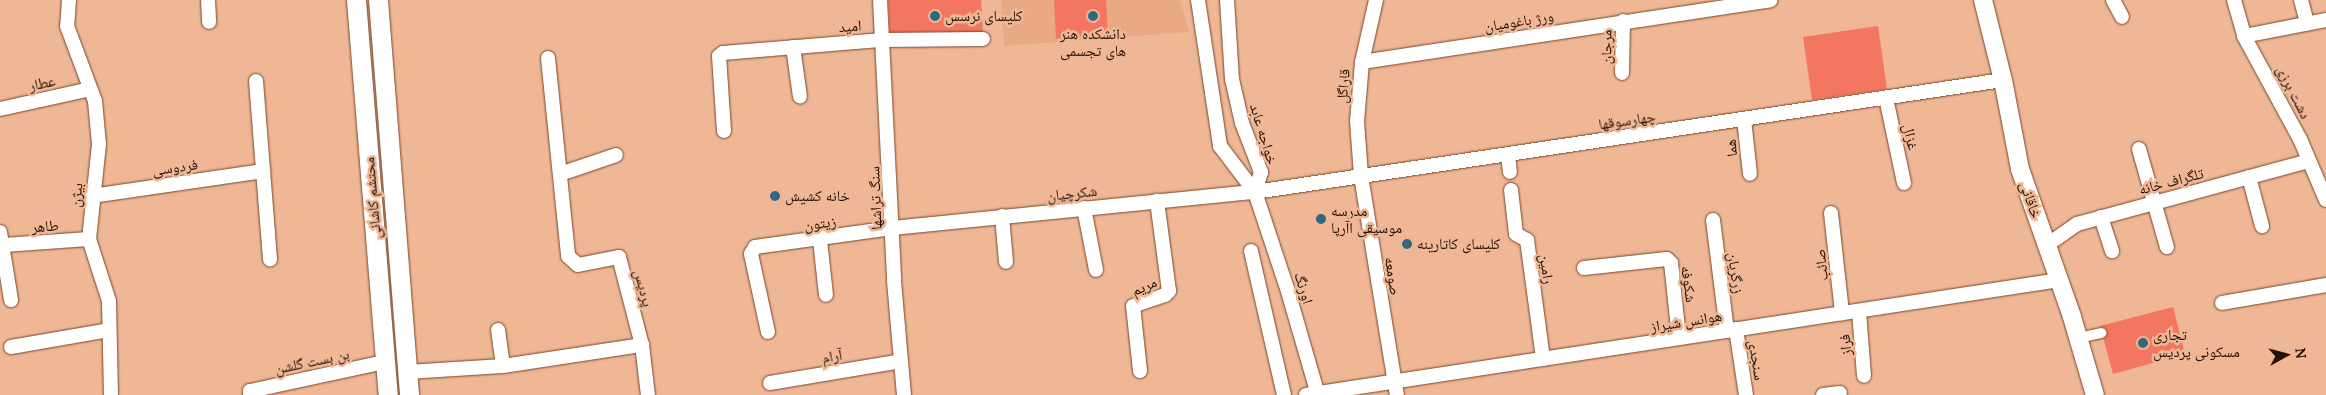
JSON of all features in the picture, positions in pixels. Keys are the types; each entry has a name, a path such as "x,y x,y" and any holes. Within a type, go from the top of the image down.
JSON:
{"main road":[{"name":"محتشم کاشانی","path":"356,0 388,395"},
{"name":"محتشم کاشانی","path":"378,0 409,395"},
{"path":"380,301 401,299"}],"street":[{"name":"بیژن","path":"69,0 67,26 95,101 99,144 92,196 89,239 109,301 111,395"},
{"path":"208,0 209,22"},
{"name":"سنگ تراشها","path":"880,0 892,228 904,395"},
{"path":"1198,0 1220,146 1255,192"},
{"name":"خواجه عابد","path":"1227,0 1231,27 1232,79 1242,123 1261,172 1255,192"},
{"name":"قاراگل","path":"1361,176 1357,120 1362,62 1376,0"},
{"name":"ورژ باغومیان","path":"1362,62 1623,21 1715,4 1770,0"},
{"name":"خاقانی","path":"1983,0 2004,80 2020,169 2059,280 2095,395"},
{"path":"2113,0 2122,16"},
{"name":"دشت برزی","path":"2234,0 2244,36 2260,62 2326,200"},
{"path":"2301,0 2307,24"},
{"path":"2244,36 2326,20"},
{"name":"مرجان","path":"1622,74 1623,21"},
{"name":"امید","path":"724,131 720,54 882,40 983,39"},
{"path":"793,47 800,97"},
{"name":"پردیس","path":"548,58 568,256 578,265 619,257 642,345"},
{"name":"چهارسوقها","path":"1255,192 2004,80"},
{"path":"256,81 270,259"},
{"name":"عطار","path":"0,109 90,89"},
{"name":"غزال","path":"1886,98 1904,183"},
{"name":"هما","path":"1744,119 1750,174"},
{"path":"2139,149 2167,247"},
{"path":"1508,154 1510,172"},
{"path":"560,174 616,155"},
{"name":"تلگراف خانه","path":"2047,245 2078,224 2153,201 2309,161"},
{"name":"فردوسی","path":"92,196 263,171"},
{"name":"صومعه","path":"1361,176 1396,388"},
{"path":"2249,177 2262,226"},
{"name":"رامین","path":"1511,190 1516,234 1527,240 1543,359"},
{"name":"شکرچیان","path":"892,228 1255,192"},
{"name":"اورنگ","path":"1255,192 1288,288 1314,395"},
{"name":"مریم","path":"1140,371 1134,306 1165,295 1169,291 1157,201"},
{"path":"1084,208 1096,270"},
{"name":"صائب","path":"1831,213 1842,313"},
{"path":"1002,216 1006,262"},
{"path":"2101,217 2112,252"},
{"name":"زرگریان","path":"1712,220 1732,330"},
{"name":"زیتون","path":"768,332 752,249 892,228"},
{"path":"2,239 11,300"},
{"name":"طاهر","path":"2,239 89,239"},
{"path":"820,240 826,295"},
{"path":"1251,251 1284,395"},
{"name":"شکوفه","path":"1584,268 1668,259 1671,263 1679,338"},
{"name":"هوانس شیراز","path":"1314,395 1396,388 1543,359 2059,280"},
{"path":"2222,303 2326,285"},
{"name":"فراز","path":"1859,311 1864,376"},
{"path":"11,347 110,330"},
{"path":"498,330 503,366"},
{"name":"سنجدی","path":"1732,330 1746,395"},
{"path":"2078,338 2102,333"},
{"path":"407,372 503,366 642,345 648,395"},
{"name":"آرام","path":"770,383 901,361"},
{"name":"بن بست گلشن","path":"250,395 250,391 384,362"},
{"path":"1823,395 1840,393"}],"shaded area":[{"name":"دانشکده هنر های تجسمی","path":"1001,0 1180,0 1189,32 1004,46"}],"building":[{"name":"کلیسای نرسس","path":"888,0 981,0 983,32 890,36"},
{"path":"1054,0 1106,0 1108,36 1056,39"},
{"path":"1878,26 1887,89 1812,100 1803,37"},
{"name":"تجاری مسکونی پردیس","path":"2173,307 2185,354 2113,374 2100,326"}],"place":[{"name":"کلیسای نرسس","path":"935,16"},
{"name":"دانشکده هنر های تجسمی","path":"1093,16"},
{"name":"خانه کشیش","path":"775,196"},
{"name":"مدرسه موسیقی اآرپا","path":"1321,219"},
{"name":"کلیسای کاتارینه","path":"1407,244"},
{"name":"تجاری مسکونی پردیس","path":"2143,343"}]}
